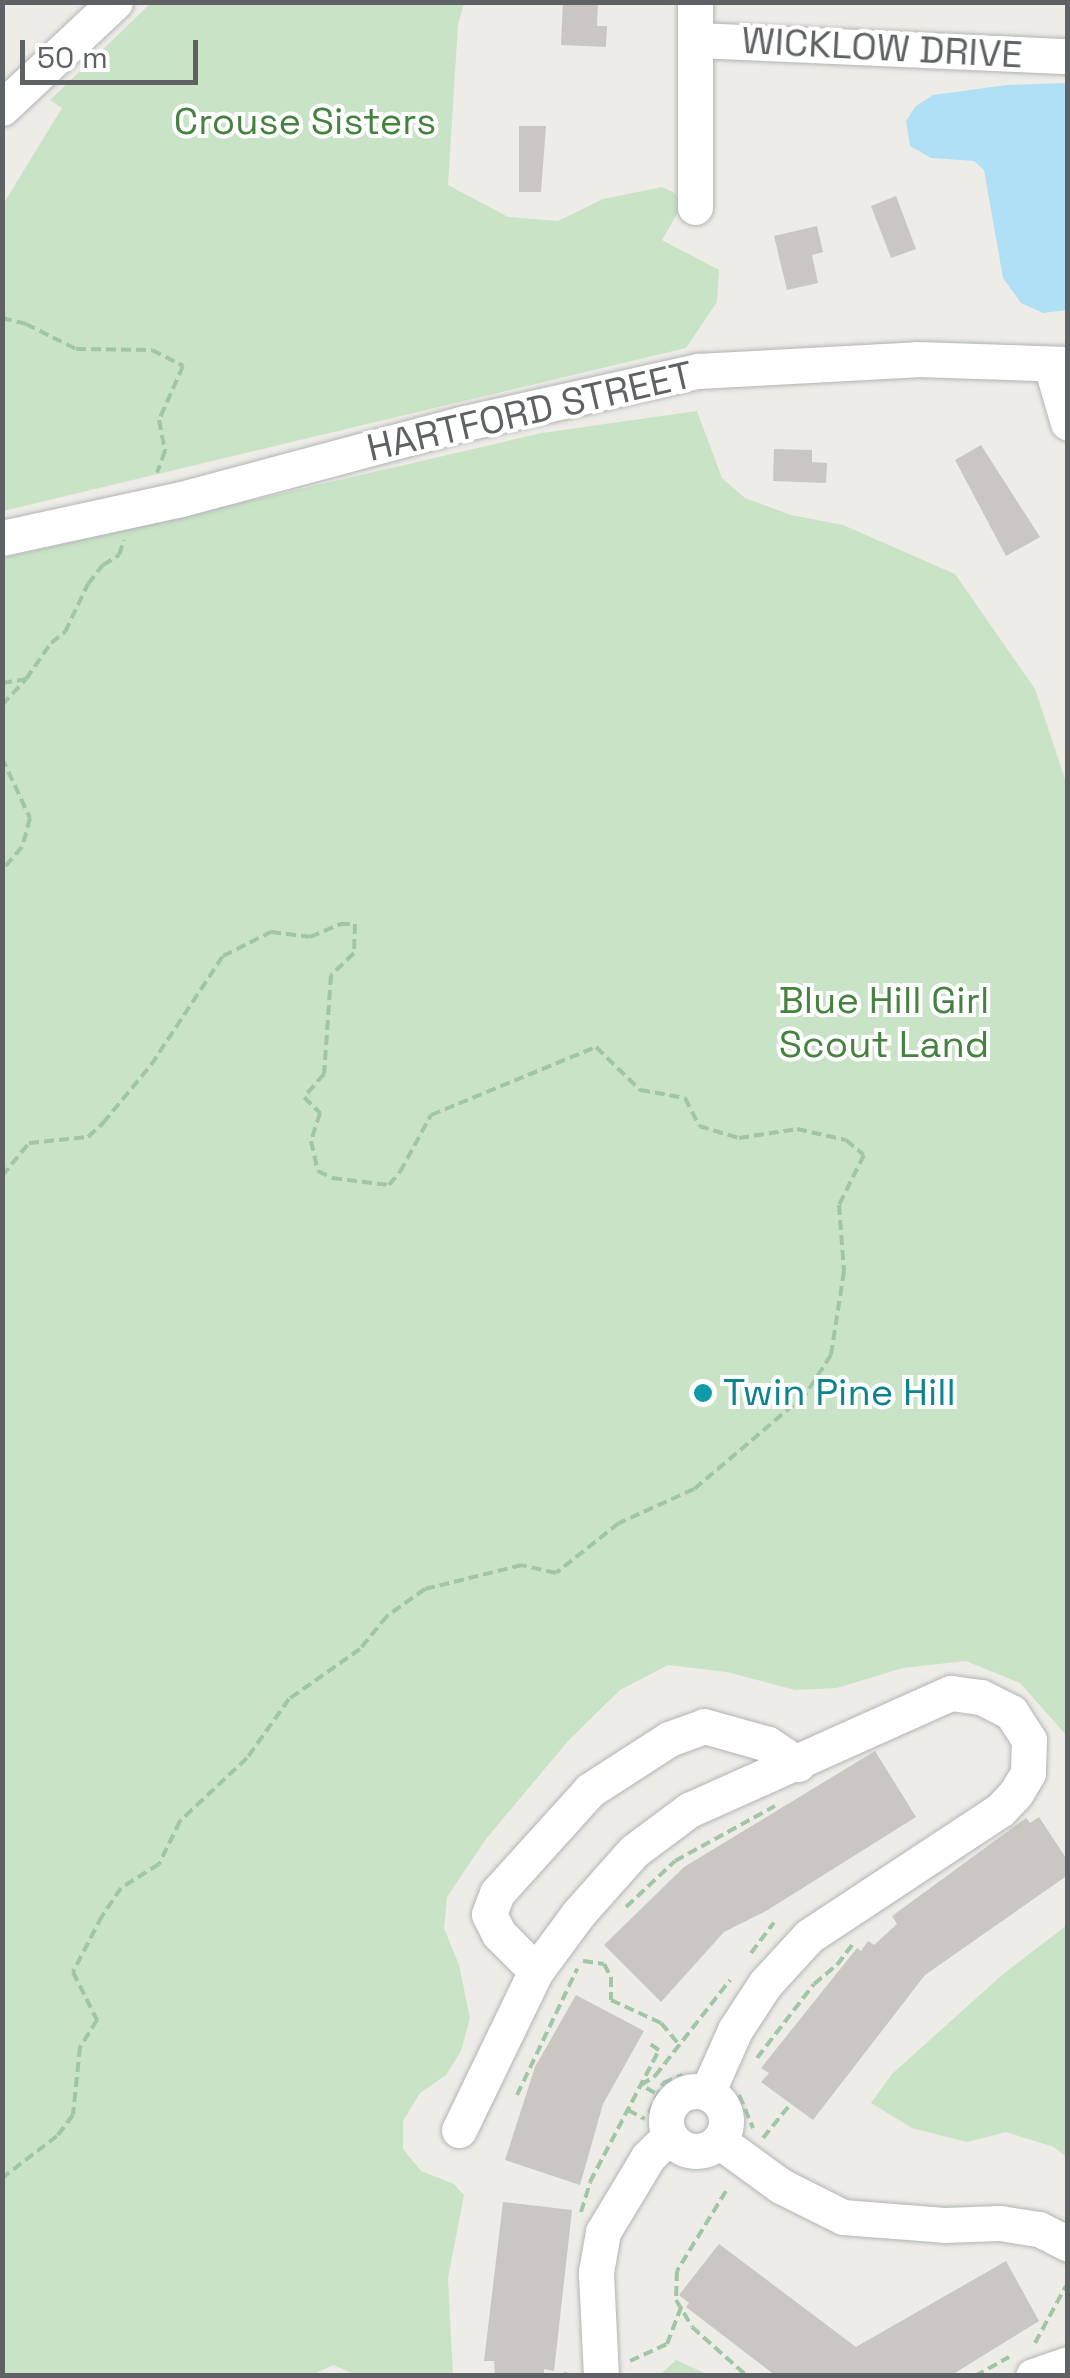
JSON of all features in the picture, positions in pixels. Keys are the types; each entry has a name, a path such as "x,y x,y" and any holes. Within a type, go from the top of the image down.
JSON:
{"street":[{"path":"2,108 115,2"},
{"path":"695,2 695,207"},
{"name":"WICKLOW DRIVE","path":"696,40 1068,56"},
{"name":"HARTFORD STREET","path":"2,538 698,370 917,359 1059,365"},
{"path":"1059,365 1068,423"},
{"path":"460,2130 536,1971 578,1914 634,1851 689,1810 951,1693 980,1696 1010,1712 1029,1740 1028,1773 1000,1810 810,1936 765,1984 735,2030 711,2082 686,2092 670,2105 666,2116 670,2136 678,2145 699,2151 719,2141 726,2114 711,2082"},
{"path":"536,1971 499,1934 489,1914 497,1893 590,1790 669,1739 704,1726 768,1744 798,1764"},
{"path":"608,2371 596,2272 603,2232 648,2158 670,2136"},
{"path":"719,2141 780,2186 843,2217 944,2225 1000,2223 1040,2230 1068,2244"},
{"path":"1033,2376 1068,2364"}],"path":[{"path":"2,318 26,324 76,350 152,350 183,366 159,420 165,451 118,555 103,564 88,584 65,632 51,642 2,704"},
{"path":"2,682 26,678"},
{"path":"2,758 30,818 22,848 2,870"},
{"path":"2,1176 29,1142 88,1137 103,1123 164,1048 223,956 271,932 310,936 340,924 355,924 354,953 332,975 324,1074 304,1097 320,1114 310,1142 318,1171 332,1178 389,1185 430,1115 596,1047 640,1090 685,1098 699,1126 739,1138 797,1129 846,1140 864,1155 839,1205 844,1272 831,1356 805,1395 694,1490 619,1523 556,1573 522,1566 425,1589 387,1616 360,1649 289,1698 247,1758 180,1821 159,1864 121,1888 102,1916 72,1972 96,2020 80,2046 73,2115 46,2146 2,2178"},
{"path":"619,1913 674,1862 778,1805"},
{"path":"750,1954 774,1922"},
{"path":"747,2071 814,1984 838,1966 854,1942"},
{"path":"517,2095 540,2038 590,1949"},
{"path":"581,1961 591,1959 604,1964 611,1976 611,2000 661,2023 680,2046"},
{"path":"656,2093 641,2085 674,2054 738,1969"},
{"path":"674,2054 681,2061"},
{"path":"628,2110 648,2119 662,2083 680,2078 711,2082 744,2114 763,2143 788,2106"},
{"path":"726,2191 677,2271 676,2300 692,2327 747,2376"},
{"path":"975,2376 1035,2342 1066,2286"},
{"path":"608,2371 652,2354 666,2344 681,2308"}],"green space":[{"name":"Crouse Sisters","path":"151,3 464,3 458,25 448,185 508,217 558,221 603,199 662,187 675,193 681,207 662,240 719,270 717,302 686,348 3,511 2,206 62,108 50,100"},
{"name":"Blue Hill Girl Scout Land","path":"697,411 722,478 745,498 791,515 843,525 955,574 1035,689 1067,785 1067,1736 1020,1683 966,1661 903,1668 837,1688 795,1690 727,1672 668,1665 620,1690 568,1741 486,1839 447,1897 444,1928 459,1965 470,2018 461,2051 446,2075 420,2093 403,2121 403,2149 421,2171 454,2184 464,2195 448,2278 453,2375 357,2375 333,2365 310,2376 3,2375 2,558 542,433"},
{"path":"1067,1925 1067,2158 1054,2147 1006,2132 967,2142 912,2128 871,2103 892,2074 1002,1975"},
{"path":"676,2360 709,2375 660,2375"}],"water":[{"path":"1067,83 1067,310 1043,313 1021,303 1003,278 984,170 974,161 931,158 910,146 906,121 916,106 933,95 1007,85"}],"building":[{"path":"563,2 598,2 597,26 607,26 606,47 561,45"},
{"path":"519,126 546,126 541,192 519,192"},
{"path":"896,196 916,249 891,258 871,206"},
{"path":"817,226 823,252 812,255 818,283 787,290 774,236"},
{"path":"981,445 1040,537 1006,556 955,460"},
{"path":"774,449 812,450 812,462 827,463 826,483 773,481"},
{"path":"875,1751 916,1817 766,1911 724,1932 661,2002 604,1945 684,1867"},
{"path":"1039,1817 1068,1861 1068,1875 925,1975 813,2120 761,2082 769,2073 761,2068 857,1948 861,1951 868,1941 874,1945 897,1924 892,1916 1026,1818 1030,1823"},
{"path":"576,1995 644,2031 603,2104 580,2185 505,2160 535,2067"},
{"path":"503,2202 572,2210 554,2371 544,2369 544,2376 495,2376 494,2361 484,2361"},
{"path":"719,2244 856,2347 1006,2261 1039,2321 950,2376 776,2376 686,2307 689,2303 679,2295"}],"place":[{"name":"Twin Pine Hill","path":"703,1393"}]}
